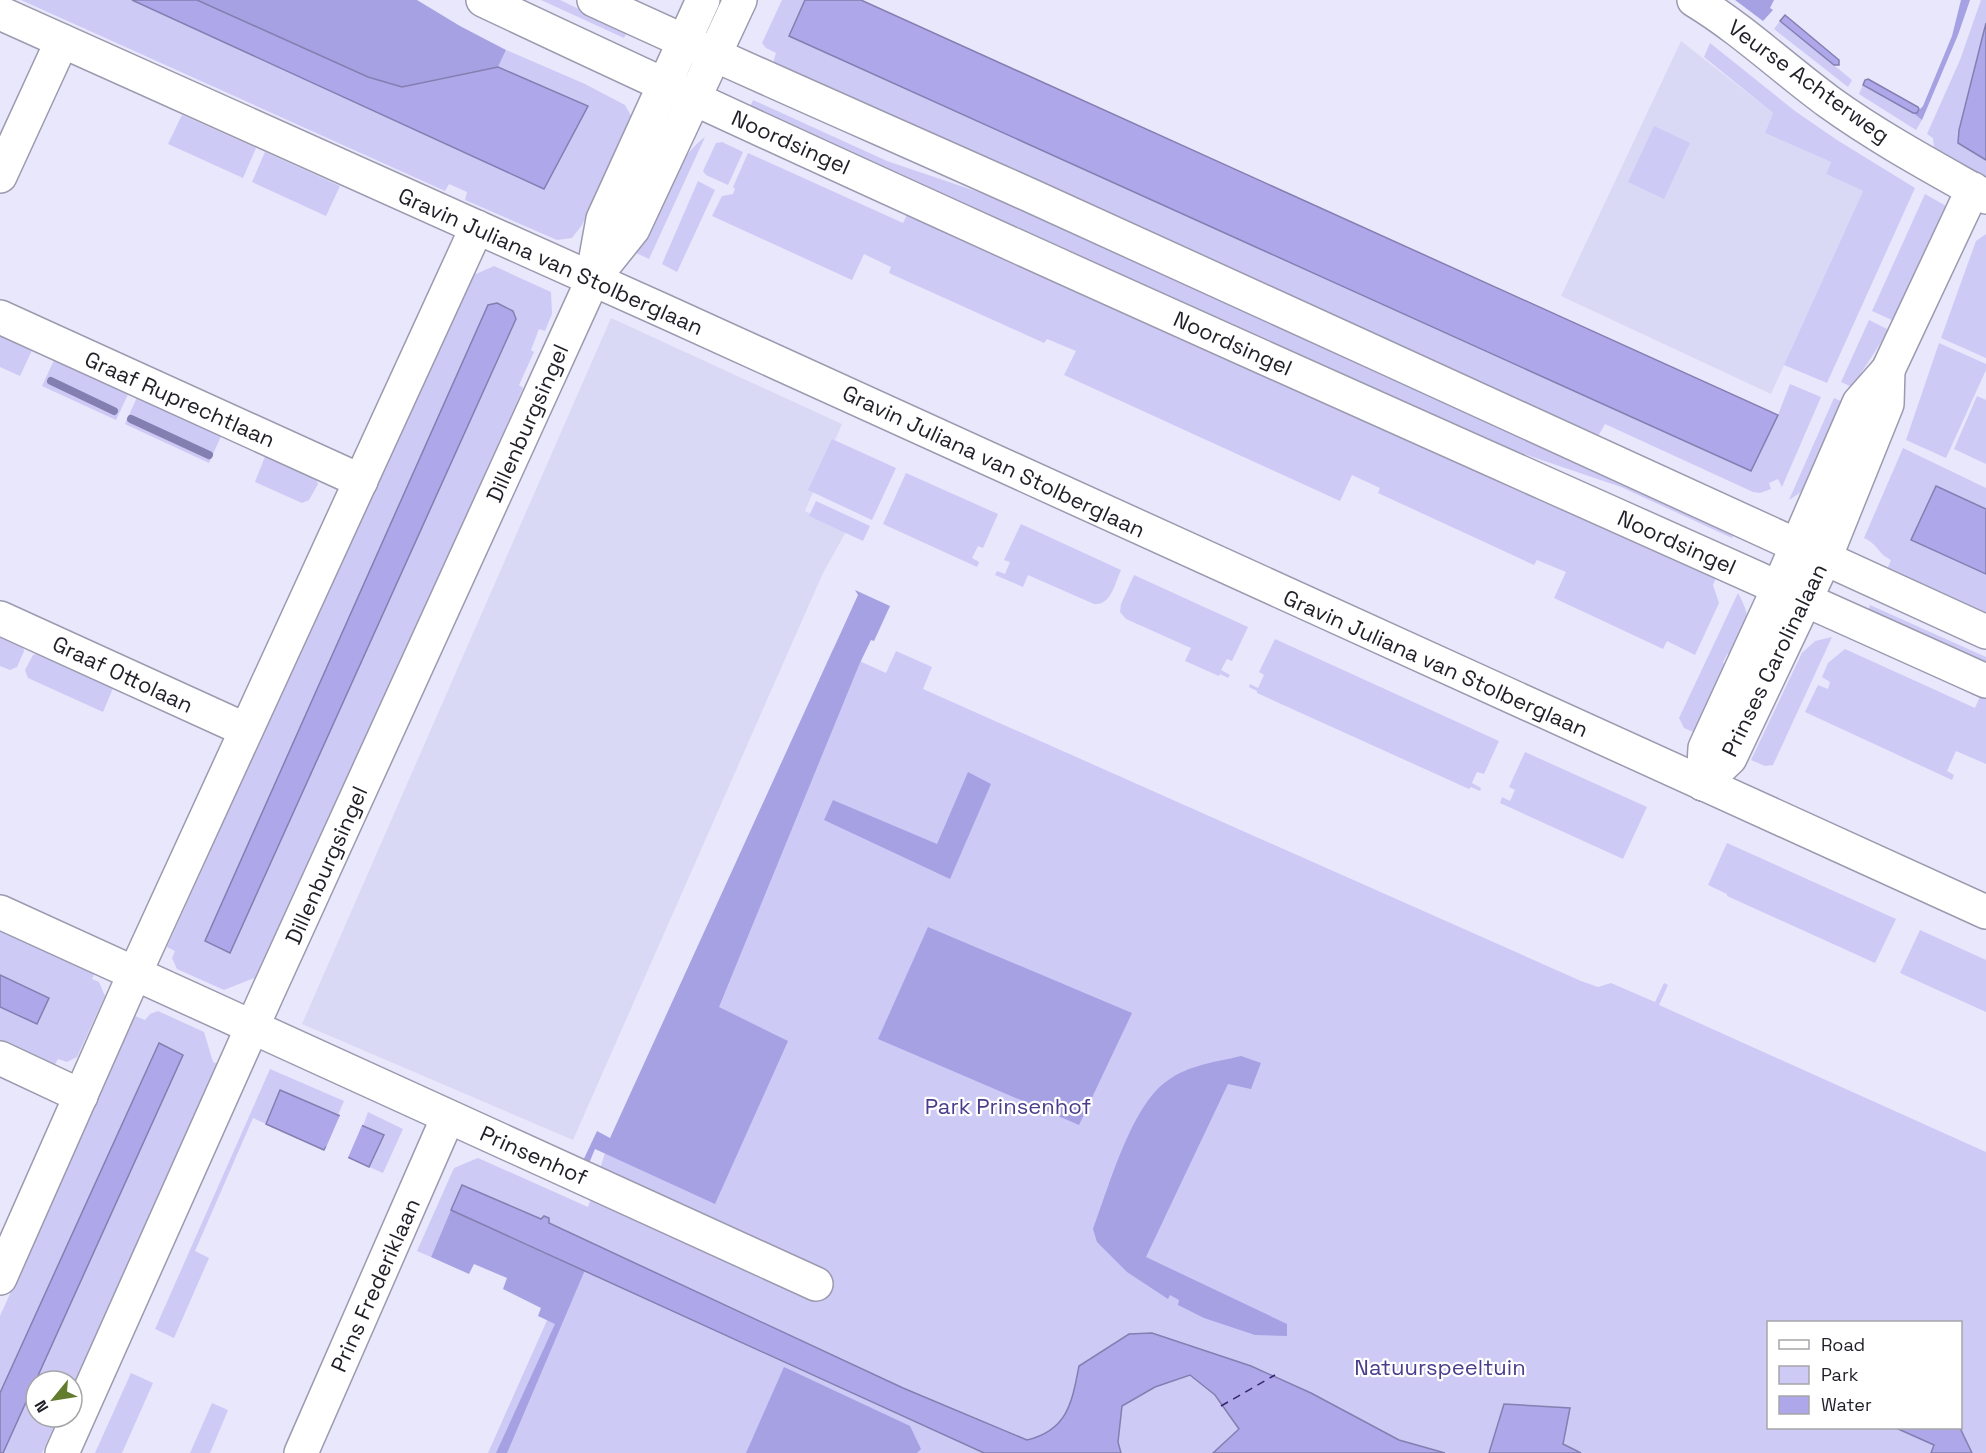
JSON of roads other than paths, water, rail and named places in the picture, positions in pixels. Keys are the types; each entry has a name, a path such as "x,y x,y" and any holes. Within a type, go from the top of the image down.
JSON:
{"street":[{"name":"Noordsingel","path":"483,0 679,92 1986,681"},
{"name":"Noordsingel","path":"594,0 995,180 1986,632"},
{"name":"Dillenburgsingel","path":"62,1453 252,1027 593,279 633,229 679,92 684,42 703,0"},
{"name":"Dillenburgsingel","path":"679,92 715,56 740,0"},
{"name":"Veurse Achterweg","path":"1694,0 1716,14 1830,103 1932,168 1979,193"},
{"name":"Gravin Juliana van Stolberglaan","path":"0,13 593,279 1986,912"},
{"path":"0,176 62,41"},
{"name":"Prinses Carolinalaan","path":"1702,784 1730,758 1792,593 1811,551 1859,403 1888,370 1979,193"},
{"path":"0,1278 134,975 477,227"},
{"name":"Graaf Ruprechtlaan","path":"0,316 361,481"},
{"name":"Graaf Ottolaan","path":"0,618 246,730"},
{"name":"Prinsenhof","path":"0,912 816,1284"},
{"path":"0,1058 81,1095"},
{"name":"Prins Frederiklaan","path":"301,1453 448,1117"}],"water":[{"path":"132,0 197,0 368,77 402,87 498,67 588,106 544,189"},
{"path":"805,0 861,0 1778,415 1751,471 789,36"},
{"path":"1785,15 1839,60 1839,65 1834,65 1780,21"},
{"path":"1986,23 1986,160 1958,143 1959,130"},
{"path":"1868,79 1918,107 1917,113 1913,113 1863,85"},
{"path":"497,303 513,311 516,319 230,953 205,941 488,305"},
{"path":"1936,486 1986,509 1986,574 1911,540"},
{"path":"0,975 49,998 37,1024 0,1007"},
{"path":"159,1043 183,1055 41,1369 24,1369 24,1407 3,1453 0,1453 0,1393"},
{"path":"280,1090 384,1135 369,1167 326,1147 324,1150 266,1124"},
{"path":"462,1185 541,1219 544,1216 549,1218 549,1223 903,1388 1027,1440 1041,1435 1060,1422 1070,1403 1079,1366 1129,1334 1152,1333 1251,1366 1311,1393 1399,1440 1445,1453 1213,1453 1239,1429 1215,1395 1190,1375 1155,1387 1122,1406 1118,1442 1121,1453 984,1453 451,1210"},
{"path":"1504,1404 1570,1408 1563,1444 1581,1453 1489,1453"},
{"path":"1898,1429 1960,1429 1972,1453 1931,1453 1934,1445"}],"waterway":[{"path":"51,381 114,411"},
{"path":"131,419 209,455"}],"park label":[{"name":"Park Prinsenhof","path":"1008,1106"},
{"name":"Natuurspeeltuin","path":"1440,1367"}]}
